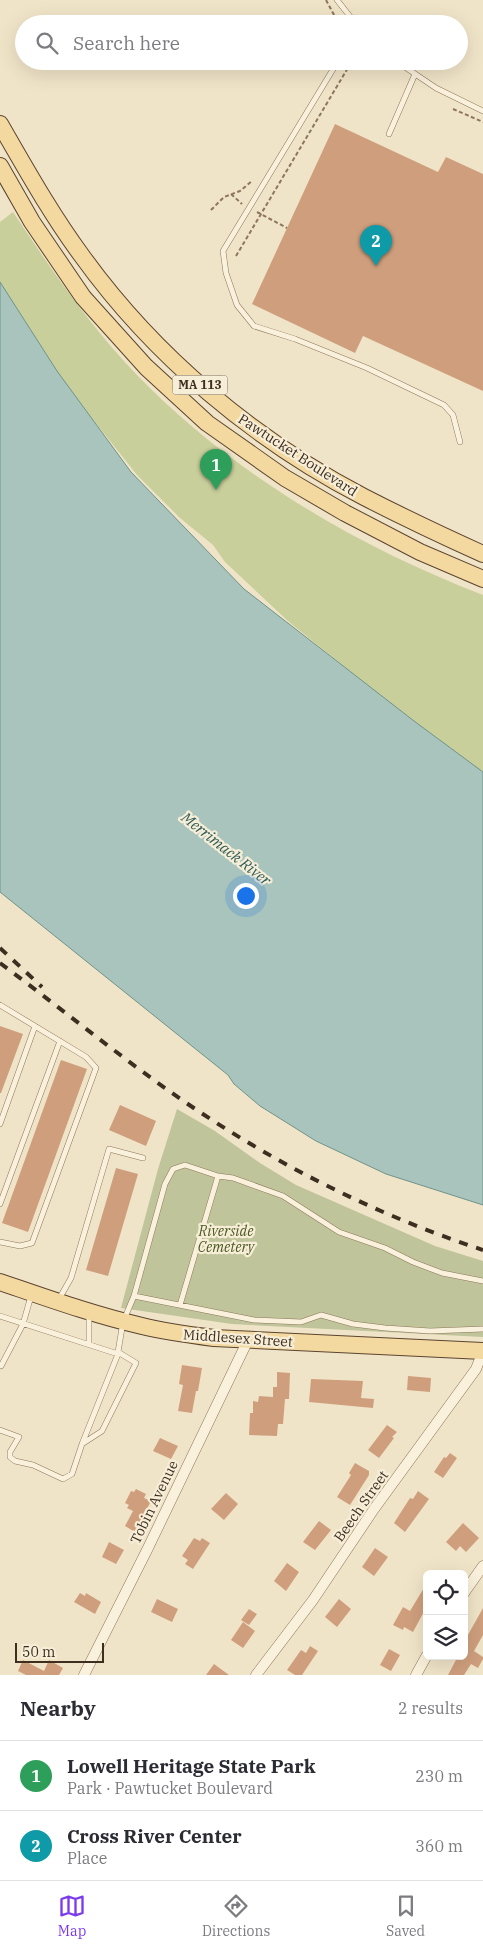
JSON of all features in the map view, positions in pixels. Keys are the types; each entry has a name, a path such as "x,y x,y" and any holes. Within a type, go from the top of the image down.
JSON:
{"main road":[{"name":"Pawtucket Boulevard","path":"0,124 35,186 82,256 130,316 183,370 236,416 302,460 362,496 483,554"},
{"name":"Pawtucket Boulevard","path":"0,166 32,222 83,297 146,368 207,423 285,478 345,513 420,552 483,579"},
{"name":"Middlesex Street","path":"0,1282 123,1322 181,1334 248,1340 483,1351"}],"street":[{"name":"Tobin Avenue","path":"84,1675 148,1548 248,1340"},
{"name":"Beech Street","path":"256,1675 313,1600 374,1509 476,1369 483,1351"},
{"path":"468,1587 483,1566"},
{"path":"416,1675 424,1660"}],"lane":[{"path":"337,0 349,15"},
{"path":"333,70 223,251 226,272 237,305 254,326 295,339 367,368 444,406 453,415 460,442"},
{"path":"410,70 436,88 483,111"},
{"path":"390,134 416,74"},
{"path":"0,1005 86,1057 96,1068 32,1243 20,1246 0,1242"},
{"path":"0,1124 36,1026"},
{"path":"0,1204 60,1041"},
{"path":"58,1302 72,1278 109,1149 143,1158"},
{"path":"0,1430 19,1437 10,1452 10,1457 15,1461 33,1465 62,1478 72,1474 118,1354 123,1322 134,1296 165,1184 170,1172 177,1167 185,1165 218,1176 233,1178 283,1196 339,1232 385,1248 413,1262 442,1273 483,1281"},
{"path":"180,1305 218,1176"},
{"path":"0,1366 23,1324 32,1293"},
{"path":"134,1296 234,1317 268,1321 301,1322 321,1315 353,1324 385,1328 430,1331 483,1329"},
{"path":"89,1312 89,1344"},
{"path":"0,1316 118,1354 136,1363 102,1430 82,1444"}],"path":[{"path":"326,0 334,15"},
{"path":"236,256 347,70"},
{"path":"453,109 483,122"},
{"path":"211,210 224,197 240,191 252,181"},
{"path":"231,194 235,199 287,228"}],"green space":[{"path":"13,212 71,296 119,356 174,411 213,444 255,475 343,530 389,554 483,595 483,774 467,766 289,622 225,562 213,545 180,518 137,475 0,303 0,222"},
{"name":"Riverside Cemetery","path":"177,1109 215,1131 260,1163 296,1185 435,1246 483,1261 483,1337 232,1324 121,1308 158,1169"}],"water":[{"name":"Merrimack River","path":"0,282 57,371 131,472 244,589 483,772 483,1205 386,1174 316,1141 260,1106 234,1084 228,1075 0,892"}],"building":[{"path":"335,124 438,172 446,157 483,174 483,391 363,336 355,353 252,304"},
{"path":"0,1026 23,1034 1,1093 0,1093"},
{"path":"61,1060 87,1069 28,1232 2,1223"},
{"path":"120,1105 156,1121 146,1146 109,1130"},
{"path":"116,1168 138,1174 108,1276 86,1270"},
{"path":"182,1365 202,1368 192,1413 178,1411 183,1385 179,1384"},
{"path":"277,1372 290,1373 289,1399 285,1399 283,1424 278,1424 277,1436 249,1435 250,1413 253,1413 253,1401 258,1402 259,1396 273,1397 273,1387 277,1387"},
{"path":"408,1376 431,1378 430,1392 407,1390"},
{"path":"311,1379 363,1381 361,1398 374,1399 373,1408 309,1402"},
{"path":"387,1425 397,1432 379,1458 368,1450"},
{"path":"160,1438 178,1446 171,1459 153,1451"},
{"path":"450,1453 457,1458 443,1478 434,1472 444,1457 446,1458"},
{"path":"355,1463 369,1471 369,1475 350,1505 337,1497 351,1475 349,1473"},
{"path":"136,1489 146,1494 144,1498 151,1501 135,1532 125,1526 133,1511 127,1508 129,1505 125,1503 131,1491 134,1492"},
{"path":"418,1491 429,1499 405,1532 394,1523 410,1498 413,1499"},
{"path":"226,1493 238,1504 224,1520 211,1509"},
{"path":"319,1521 331,1530 315,1550 303,1542"},
{"path":"463,1523 479,1538 466,1552 460,1546 456,1551 446,1542"},
{"path":"194,1538 200,1541 202,1538 210,1543 193,1569 185,1564 188,1560 182,1556"},
{"path":"109,1542 124,1550 116,1564 102,1557"},
{"path":"375,1548 388,1557 374,1576 362,1567"},
{"path":"287,1563 299,1572 286,1591 274,1581"},
{"path":"423,1590 423,1613 413,1632 404,1627 403,1630 393,1625 403,1607 410,1611"},
{"path":"80,1593 85,1596 86,1593 101,1602 95,1614 74,1602"},
{"path":"157,1599 178,1609 172,1622 151,1612"},
{"path":"339,1599 351,1609 337,1627 325,1617"},
{"path":"483,1608 483,1635 474,1651 483,1659 478,1668 471,1664 464,1675 448,1675 456,1660 468,1660 468,1635"},
{"path":"249,1609 257,1614 249,1625 241,1620"},
{"path":"243,1622 255,1631 243,1648 231,1640"},
{"path":"310,1646 318,1651 302,1675 295,1675 287,1670 301,1650 306,1653"},
{"path":"389,1649 400,1655 391,1671 380,1665"},
{"path":"23,1660 44,1671 49,1660 63,1668 59,1675 26,1675 18,1671"},
{"path":"214,1664 229,1675 206,1675"}],"railway":[{"path":"0,948 42,987"},
{"path":"0,963 172,1093 245,1141 283,1163 361,1202 401,1220 483,1250"}],"place":[{"name":"Cross River Center","path":"376,266"},
{"name":"Lowell Heritage State Park","path":"216,490"}]}
